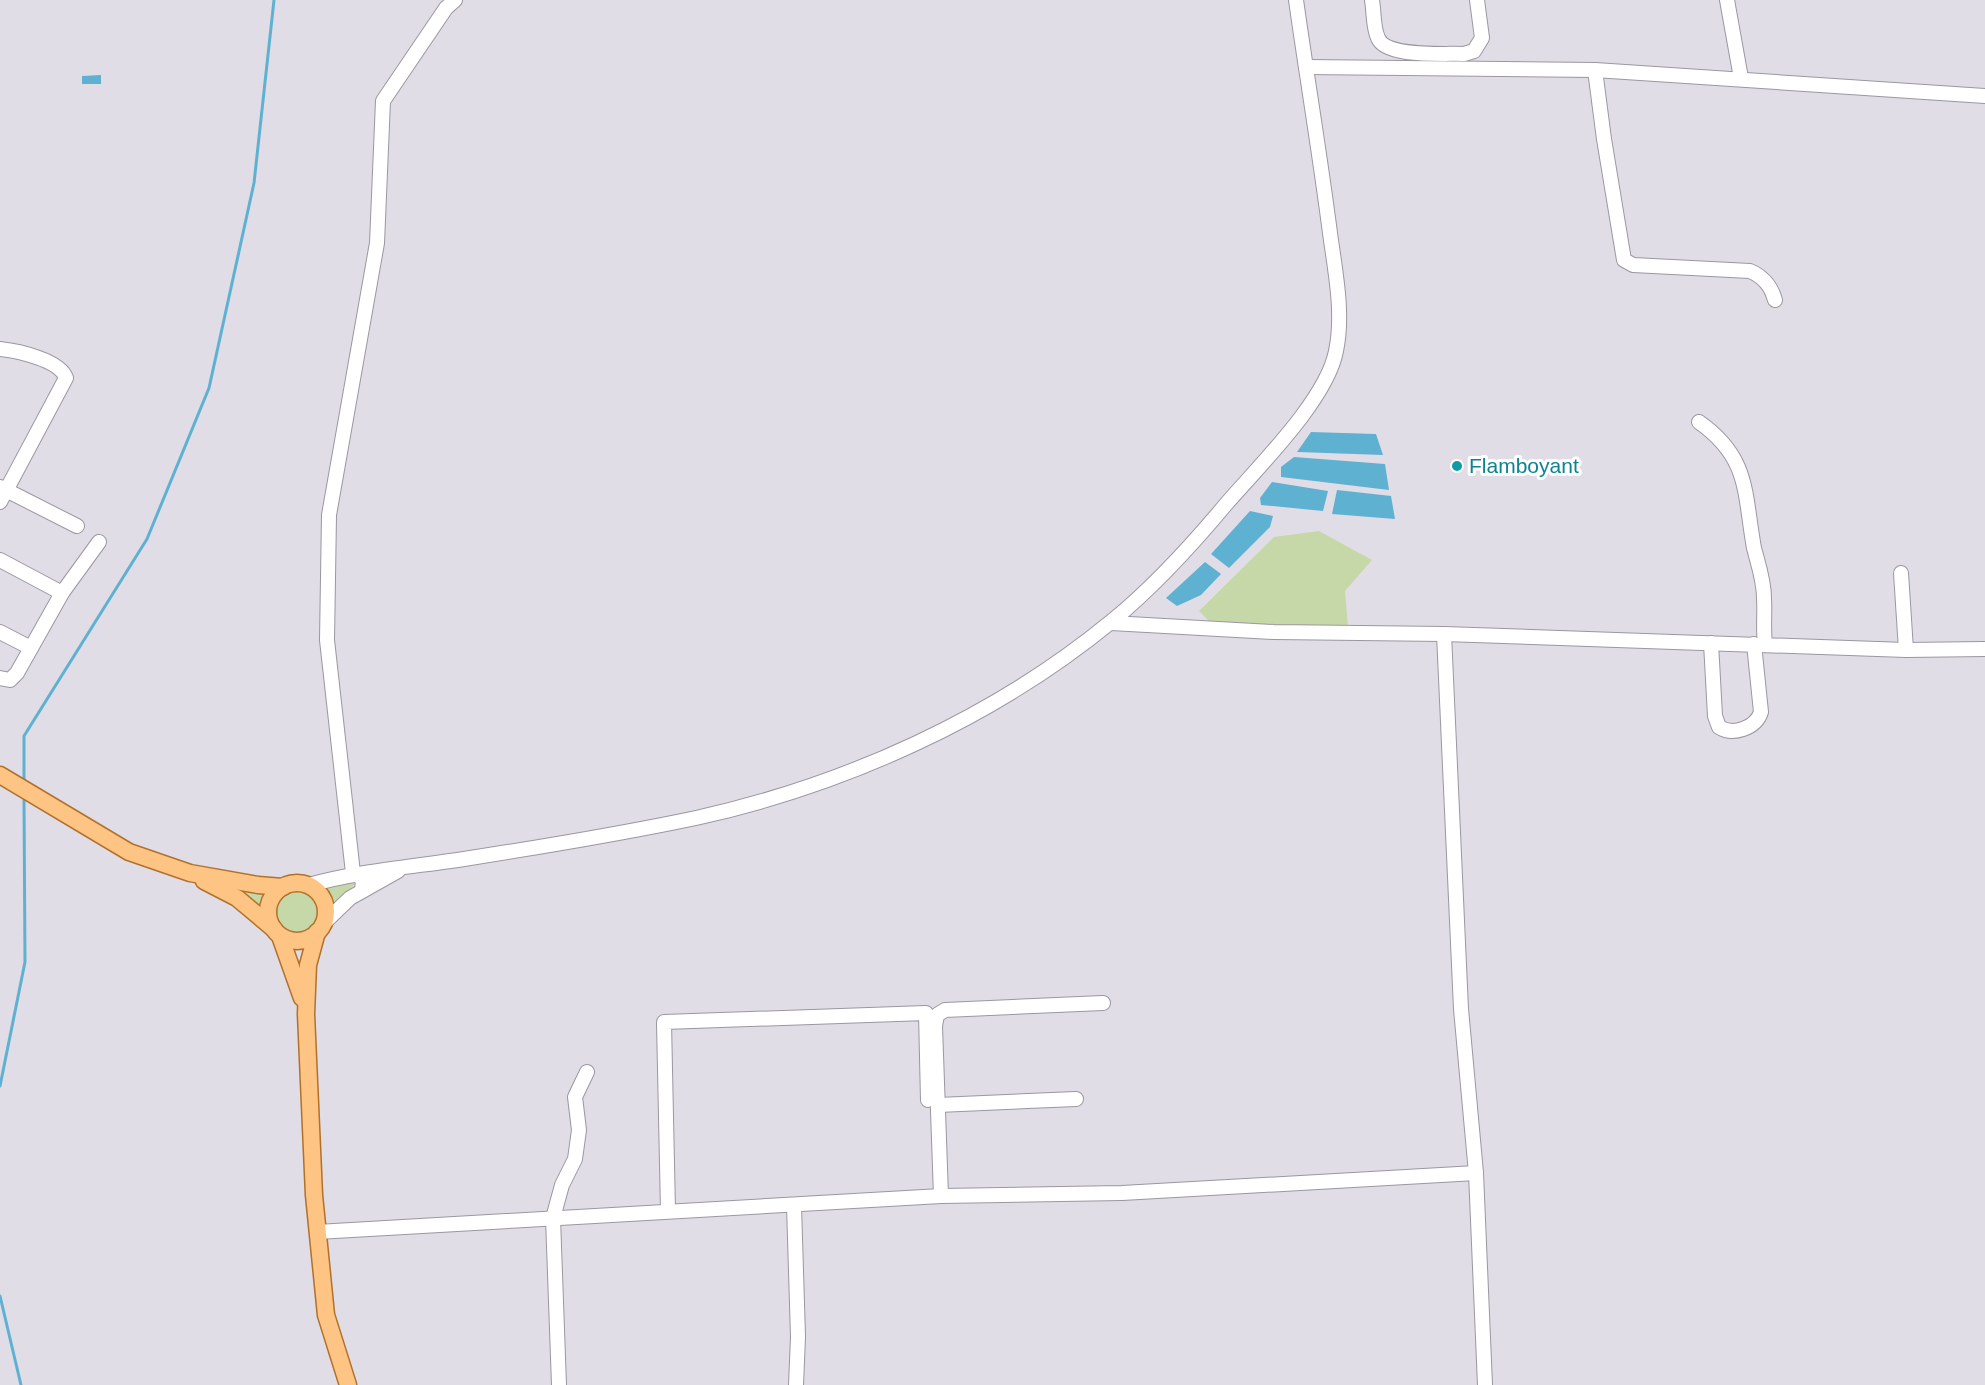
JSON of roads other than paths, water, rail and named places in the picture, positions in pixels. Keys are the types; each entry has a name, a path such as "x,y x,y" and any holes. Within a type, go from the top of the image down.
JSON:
{"main road":[{"path":"0,775 129,852 190,873 258,885 283,887 300,883 309,885 322,898 326,906 308,965 306,1014 317,1232 326,1315 348,1385"},
{"path":"190,873 237,898 277,932 300,941 320,928"},
{"path":"283,887 270,901 268,911 306,1014"}],"street":[{"path":"353,873 327,640 329,515 377,243 383,101 446,8 454,0"},
{"path":"309,885 353,873 405,868 697,818 781,795 855,770 969,717 1031,679 1111,623 1163,576 1214,519 1294,424 1331,368 1338,344 1338,294 1296,0"},
{"path":"1372,0 1377,37 1383,46 1396,51 1464,54 1474,51 1482,38 1477,0"},
{"path":"1727,0 1741,78"},
{"path":"1433,53 1434,69"},
{"path":"1306,67 1595,70 1985,96"},
{"path":"1595,70 1607,162 1624,260 1633,265 1750,271 1758,274 1772,288 1774,300"},
{"path":"0,349 32,356 61,368 66,378 2,493 77,526"},
{"path":"1699,422 1726,444 1742,473 1764,595 1760,644 1761,712 1752,727 1728,731 1719,727 1715,716 1711,643"},
{"path":"0,678 10,680 17,673 62,593 99,542"},
{"path":"0,560 62,593"},
{"path":"1901,573 1906,650"},
{"path":"1111,623 1274,632 1444,634 1906,650 1985,649"},
{"path":"0,632 31,648"},
{"path":"1444,634 1461,1009 1476,1173 1485,1385"},
{"path":"320,928 362,891 405,868"},
{"path":"353,873 363,879 362,891"},
{"path":"933,1102 935,1026 941,1011 1103,1003"},
{"path":"668,1211 664,1022 926,1013 941,1196"},
{"path":"559,1385 553,1218 562,1185 575,1159 579,1130 575,1098 587,1072"},
{"path":"933,1102 1076,1099"},
{"path":"317,1232 941,1196 1122,1193 1476,1173"},
{"path":"794,1205 798,1337 796,1385"}],"water":[{"path":"101,75 101,84 82,84 82,76"},
{"path":"1311,432 1376,434 1383,455 1297,452"},
{"path":"1294,457 1385,464 1389,490 1281,477 1281,467"},
{"path":"1272,482 1328,491 1323,511 1261,505 1260,498"},
{"path":"1337,490 1391,496 1395,519 1332,514"},
{"path":"1250,511 1273,516 1270,527 1229,568 1211,554"},
{"path":"1205,562 1221,574 1201,595 1177,606 1166,598"}],"waterway":[{"path":"24,782 24,736 147,539 209,388 254,183 274,0"},
{"path":"0,1086 25,962 24,800"},
{"path":"0,1296 21,1385"}],"place":[{"name":"Flamboyant","path":"1457,466"}]}
